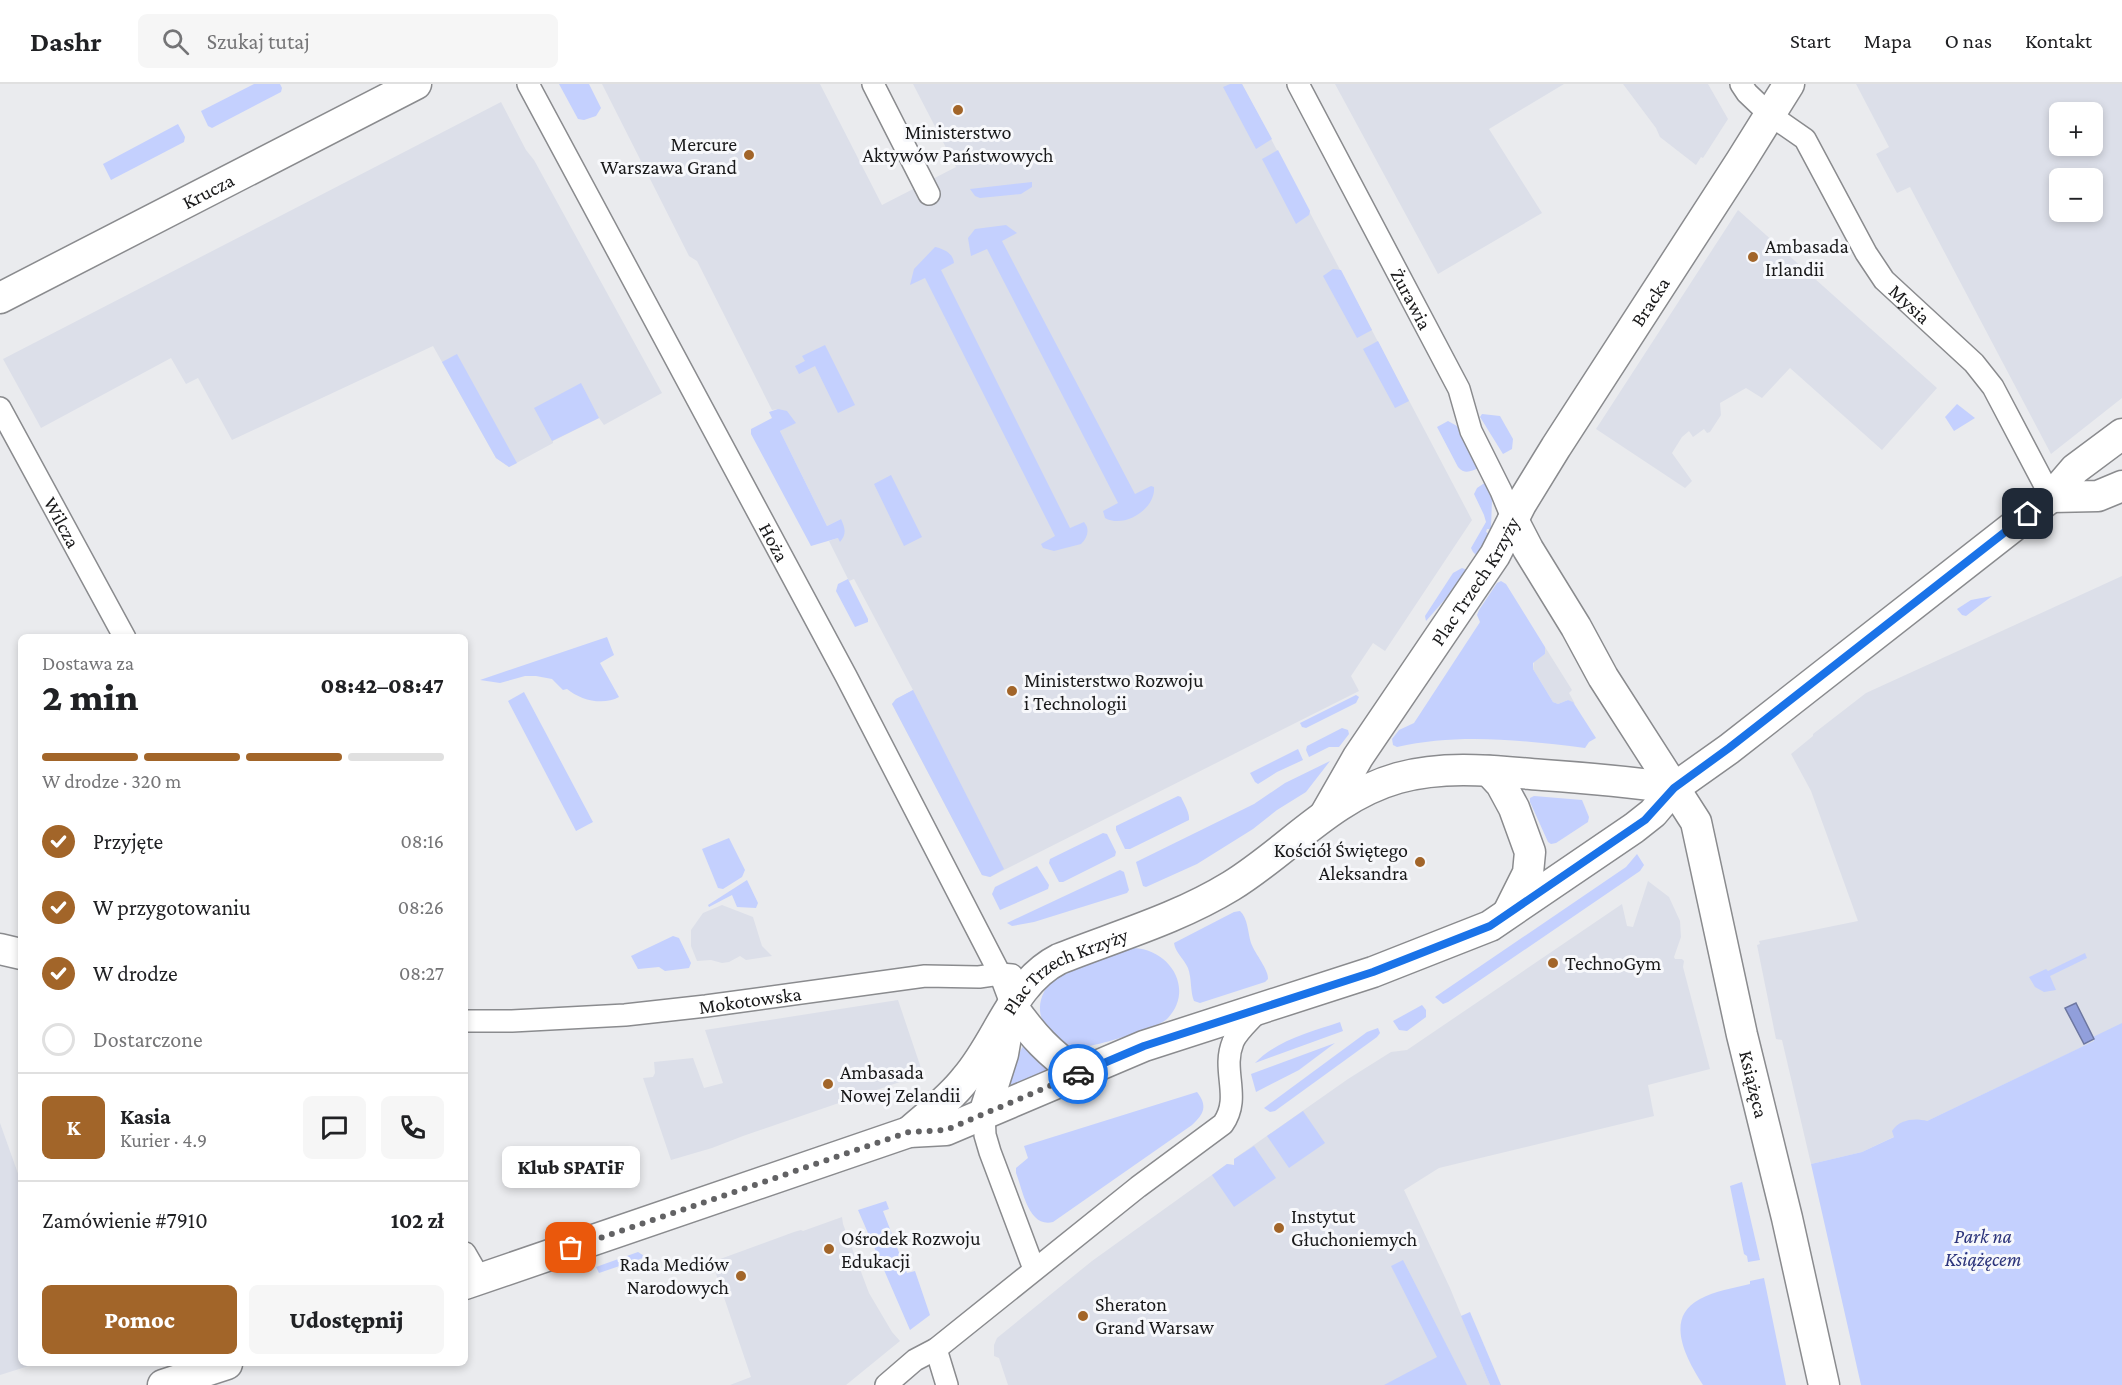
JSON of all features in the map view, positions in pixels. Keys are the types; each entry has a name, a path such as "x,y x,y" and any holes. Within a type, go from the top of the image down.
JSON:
{"street":[{"name":"Krucza","path":"0,298 416,84"},
{"name":"Hoża","path":"528,84 846,676 1000,974 1012,1006"},
{"path":"873,84 929,194"},
{"name":"Żurawia","path":"1298,84 1459,389 1471,431 1513,520"},
{"name":"Mysia","path":"1741,84 1769,114 1799,133 1810,145 1877,272 1984,375 1993,387 2051,497"},
{"name":"Bracka","path":"1513,520 1556,447 1789,84"},
{"name":"Wilcza","path":"0,408 123,634"},
{"path":"468,1265 472,1281 909,1132 946,1130 1149,1044 1412,958 1472,934 1507,916 1645,820 1674,788 1729,748 2051,497 2075,469 2122,434"},
{"path":"2051,497 2098,496 2122,486"},
{"name":"Plac Trzech Krzyży","path":"1513,520 1603,677 1674,788"},
{"name":"Plac Trzech Krzyży","path":"1326,814 1358,757 1495,555 1513,520"},
{"name":"Plac Trzech Krzyży","path":"909,1132 967,1078 1012,1006 1034,977 1059,959 1176,915 1215,896 1251,873 1326,814 1362,792 1399,778 1452,769 1628,782 1674,788"},
{"path":"1489,771 1501,784 1514,808 1530,852 1528,873 1507,916"},
{"name":"Książęca","path":"1674,788 1696,822 1700,836 1742,1035 1787,1218 1824,1385"},
{"path":"0,949 18,953"},
{"name":"Mokotowska","path":"468,1021 625,1015 925,976 979,977 1000,974 1034,977"},
{"path":"1012,1006 1049,1053 1079,1074"},
{"path":"1012,1006 1003,1054 984,1114 990,1152 1034,1269"},
{"path":"886,1385 915,1360 936,1349 1138,1187 1223,1125 1232,1105 1229,1060 1233,1041 1261,1008"},
{"path":"936,1349 947,1385"},
{"path":"163,1385 221,1366"}],"shaded area":[{"path":"602,84 820,84 882,205 956,167 913,84 1242,84 1472,520 1385,651 1373,643 1351,676 1359,691 990,877 982,875 892,704 896,699 913,690 854,579 849,581 829,541 838,538 841,519 827,526 780,431 795,423 778,409 772,410 697,261 689,256"},
{"path":"1335,84 1564,84 1489,129 1542,213 1438,274"},
{"path":"1623,84 1708,84 1728,119 1696,165 1660,137 1656,128"},
{"path":"1856,84 2122,84 2122,398 2051,454 1910,187 1897,193 1876,154 1889,147"},
{"path":"501,102 662,393 604,425 599,418 509,467 496,458 433,346 232,440 198,378 186,384 171,358 41,428 3,359"},
{"path":"1738,210 1937,388 1882,450 1790,368 1762,398 1746,388 1720,403 1721,415 1710,432 1707,433 1704,429 1693,437 1689,431 1682,437 1672,453 1692,481 1685,488 1596,429"},
{"path":"2122,576 2122,1028 1862,1152 1811,1164 1782,1040 1776,1039 1757,945 1760,944 1759,941 1858,921 1811,791 1791,754 1866,693"},
{"path":"1545,647 1572,690 1569,693 1575,704 1568,700 1558,704 1553,702 1533,669 1534,662 1545,654"},
{"path":"1648,881 1669,897 1680,921 1681,937 1674,957 1684,961 1683,967 1710,1069 1648,1085 1654,1116 1439,1168 1404,1190 1450,1288 1490,1385 1008,1385 999,1358 994,1356 994,1345 997,1338 1092,1261 1227,1164 1234,1165 1234,1159 1348,1079 1391,1052 1407,1050 1622,904 1627,926 1633,927"},
{"path":"722,905 753,917 762,946 772,956 746,960 740,956 722,963 711,960 697,961 691,946 691,930 703,913"},
{"path":"898,1000 923,1074 712,1148 671,1160 643,1078 653,1077 654,1062 693,1058 704,1088 723,1083 705,1030"},
{"path":"2076,1003 2094,1039 2084,1044 2065,1008"},
{"path":"0,1123 18,1174 18,1366 29,1366 0,1375"},
{"path":"842,1217 869,1293 892,1332 900,1341 846,1385 730,1385 751,1377 712,1262"}],"green space":[{"path":"254,84 280,84 282,88 281,92 212,128 208,126 201,111"},
{"path":"559,84 589,84 601,108 596,116 584,120 578,119"},
{"path":"1230,84 1242,84 1272,139 1256,149 1223,87"},
{"path":"178,124 185,137 184,142 111,180 103,164"},
{"path":"1278,150 1310,211 1309,215 1296,224 1262,159"},
{"path":"1032,182 1032,187 1021,194 980,198 975,196 970,189"},
{"path":"1006,225 1017,233 1002,241 1135,494 1151,486 1154,487 1150,503 1129,519 1113,521 1105,518 1103,511 1118,503 987,249 971,256 968,238 975,229"},
{"path":"935,247 945,250 952,257 954,263 941,270 1070,528 1084,522 1087,527 1085,539 1081,544 1054,551 1043,548 1041,544 1055,536 925,278 910,285 914,269"},
{"path":"1333,269 1341,270 1372,330 1357,338 1323,276"},
{"path":"1378,341 1409,401 1395,408 1363,349"},
{"path":"825,345 855,405 838,413 815,366 799,374 795,366 805,361 802,356"},
{"path":"457,354 517,463 509,467 496,458 442,362"},
{"path":"581,383 599,418 552,441 534,408"},
{"path":"1957,404 1975,418 1954,431 1945,417"},
{"path":"778,409 787,411 796,423 780,431 827,526 841,519 844,525 844,536 840,542 838,538 811,546 751,434 751,429 772,418 769,412"},
{"path":"1482,414 1500,416 1513,439 1512,449 1503,454 1480,417"},
{"path":"1448,421 1457,426 1479,468 1466,472 1458,467 1437,427"},
{"path":"891,475 922,537 904,546 874,484"},
{"path":"1486,482 1492,500 1491,529 1487,529 1486,532 1491,535 1480,559 1471,548 1486,522 1474,494 1477,488"},
{"path":"1462,568 1470,571 1426,621 1425,616 1453,573"},
{"path":"848,579 868,619 868,622 855,627 836,591 838,584"},
{"path":"1501,581 1506,584 1545,647 1545,654 1533,663 1533,669 1553,702 1558,704 1568,700 1573,702 1596,738 1585,748 1491,739 1443,740 1397,747 1393,745 1392,739 1399,730 1414,723 1480,622 1477,615 1479,610 1497,583"},
{"path":"1992,596 1966,616 1957,609 1971,600"},
{"path":"607,637 614,655 600,663 619,697 613,700 585,699 567,689 563,690 552,679 536,676 525,676 500,683 480,680"},
{"path":"913,690 1004,869 990,877 982,875 892,704 896,699"},
{"path":"524,692 593,822 576,831 508,701"},
{"path":"1356,695 1359,697 1356,703 1306,728 1302,727 1300,723"},
{"path":"1342,728 1348,730 1349,734 1339,747 1329,747 1309,757 1307,746"},
{"path":"1298,749 1303,760 1258,784 1255,782 1250,773"},
{"path":"1330,761 1306,792 1277,810 1253,829 1197,864 1146,887 1143,886 1136,862 1254,804 1285,783"},
{"path":"1178,796 1187,808 1189,820 1130,849 1125,849 1116,826"},
{"path":"1534,796 1582,800 1589,817 1588,822 1551,844 1530,802 1530,798"},
{"path":"1103,833 1107,834 1116,852 1115,856 1059,882 1049,863 1050,859"},
{"path":"729,838 745,870 742,877 723,889 718,888 702,849"},
{"path":"1637,854 1644,865 1640,871 1448,1002 1443,1004 1435,997 1626,867"},
{"path":"1037,866 1049,885 1048,889 1000,910 992,894 995,887"},
{"path":"1120,870 1124,872 1129,890 1127,893 1034,922 1012,926 1007,923"},
{"path":"747,880 758,903 756,908 737,907 732,895 709,907 708,905"},
{"path":"1240,911 1246,922 1251,943 1268,979 1265,982 1200,1003 1194,1001 1188,968 1174,943"},
{"path":"673,936 679,938 691,963 689,968 665,971 659,967 638,969 631,956"},
{"path":"1134,948 1147,950 1159,956 1175,973 1179,984 1179,996 1175,1008 1167,1019 1112,1041 1081,1047 1067,1045 1050,1031 1041,1018 1040,1003 1051,982 1083,965"},
{"path":"2085,953 2087,958 2050,976 2056,990 2044,992 2035,987 2029,977 2046,969 2048,971"},
{"path":"1422,1005 1426,1010 1426,1017 1407,1031 1399,1030 1393,1021"},
{"path":"1340,1022 1343,1031 1255,1063 1273,1048 1306,1033"},
{"name":"Park na Książęcem","path":"2122,1023 2122,1385 1861,1385 1811,1164 1862,1152 1894,1137 1892,1131 1903,1122 1927,1121 2094,1041 2093,1037"},
{"path":"1378,1028 1380,1033 1377,1037 1275,1111 1270,1112 1264,1108 1367,1032"},
{"path":"1335,1043 1299,1070 1256,1092 1251,1074"},
{"path":"1023,1046 1051,1070 1005,1091 1006,1078"},
{"path":"1197,1092 1203,1102 1203,1110 1192,1125 1053,1222 1045,1222 1032,1214 1016,1173 1016,1168 1028,1158 1024,1146"},
{"path":"1303,1111 1325,1143 1289,1168 1267,1136"},
{"path":"1254,1146 1276,1178 1234,1207 1212,1175 1227,1164 1234,1165 1234,1159"},
{"path":"1742,1182 1760,1260 1748,1262 1744,1254 1730,1186"},
{"path":"886,1201 889,1209 883,1211 907,1273 915,1271 930,1315 910,1330 858,1210"},
{"path":"638,1252 646,1257 599,1273 596,1267"},
{"path":"1403,1260 1467,1385 1384,1385 1437,1357 1391,1266"},
{"path":"1764,1278 1786,1385 1703,1385 1685,1352 1680,1328 1683,1317 1689,1307 1706,1296"},
{"path":"1470,1312 1501,1385 1490,1385 1461,1316"}],"way so far":[{"path":"571,1248 909,1132 946,1130 1078,1074"}],"place":[{"name":"Ministerstwo Aktywów Państwowych","path":"958,110"},
{"name":"Mercure Warszawa Grand","path":"749,155"},
{"name":"Ambasada Irlandii","path":"1753,257"},
{"name":"Ministerstwo Rozwoju i Technologii","path":"1012,691"},
{"name":"Kościół Świętego Aleksandra","path":"1420,862"},
{"name":"TechnoGym","path":"1553,963"},
{"name":"Ambasada Nowej Zelandii","path":"828,1084"},
{"name":"Instytut Głuchoniemych","path":"1279,1228"},
{"name":"Klub SPATiF","path":"571,1248"},
{"name":"Ośrodek Rozwoju Edukacji","path":"829,1249"},
{"name":"Rada Mediów Narodowych","path":"741,1276"},
{"name":"Sheraton Grand Warsaw","path":"1083,1316"}],"route":[{"path":"1078,1074 1144,1046 1373,972 1451,943 1507,916 1645,820 1674,788 1704,768 2028,514"}]}
